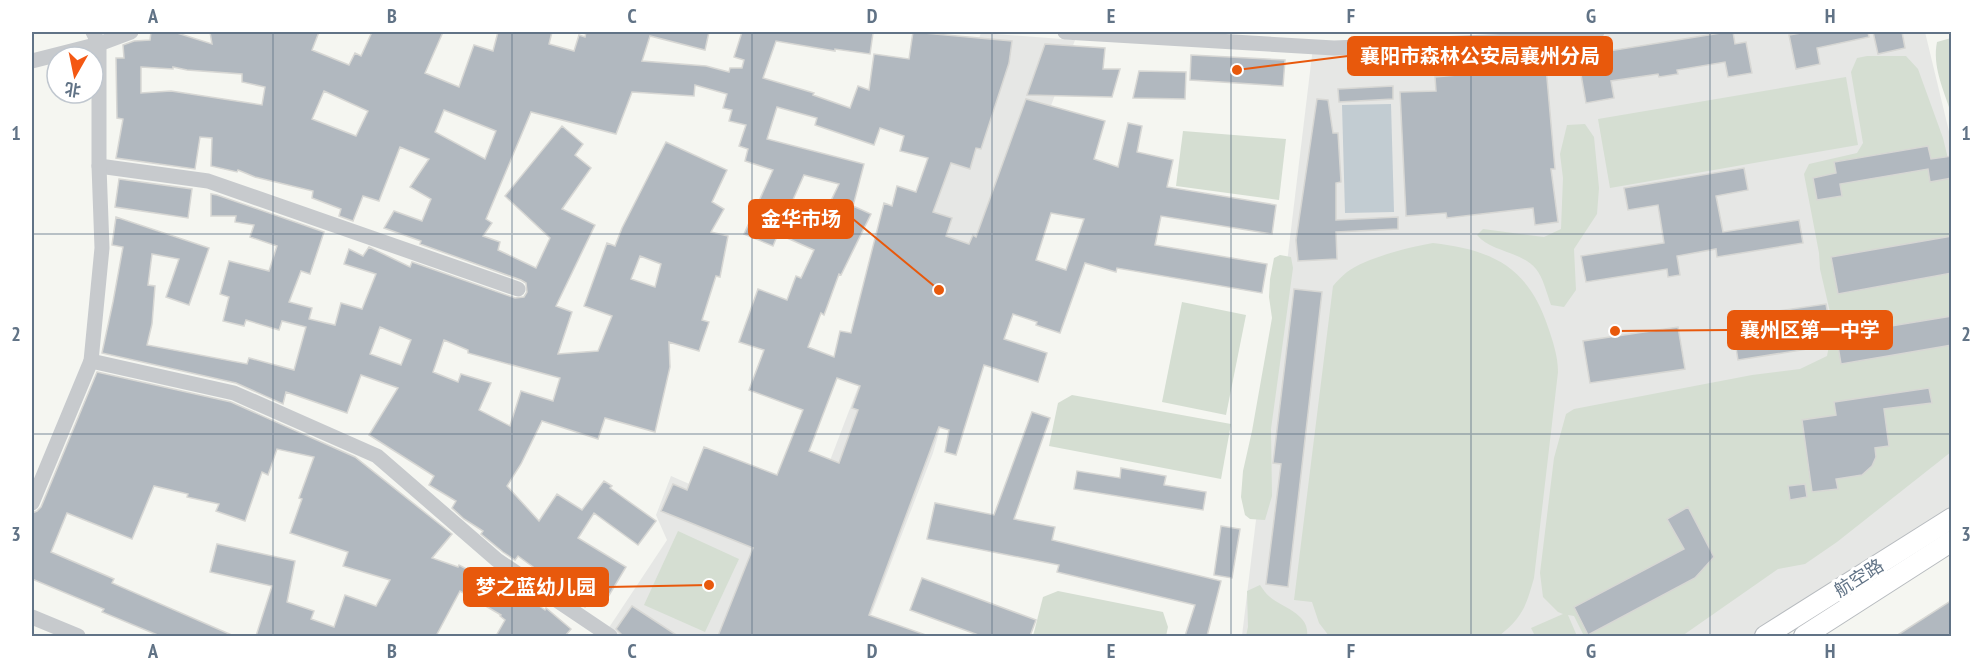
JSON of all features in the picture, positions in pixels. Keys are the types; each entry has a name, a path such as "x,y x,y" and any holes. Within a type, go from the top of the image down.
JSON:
{"main road":[{"name":"航空路","path":"1765,636 1952,518"},
{"name":"航空路","path":"1804,636 1952,542"}],"street":[{"path":"32,61 96,38 131,32"},
{"path":"1065,32 1334,48 1538,40 1597,32"},
{"path":"32,503 91,361 102,248 96,38"},
{"path":"99,166 208,181 518,289"},
{"path":"91,361 234,393 377,456 497,560 610,636"},
{"path":"32,617 78,636"}],"shaded area":[{"path":"1597,32 1925,32 1952,144 1951,518 1765,636 1242,636 1313,47"},
{"path":"981,33 1075,40 967,336 933,453 863,636 763,636 933,191 922,187"},
{"path":"1952,38 1951,113 1940,78 1936,51 1937,42"},
{"path":"1906,56 1918,69 1943,138 1951,171 1951,452 1837,542 1805,564 1778,569 1682,636 1584,636 1574,616 1568,615 1577,636 1535,636 1531,628 1563,614 1543,597 1540,573 1554,458 1566,414 1574,409 1752,375 1800,369 1827,356 1833,325 1820,269 1804,174 1809,164 1857,153 1863,143 1851,72 1857,58"},
{"path":"1846,77 1858,145 1610,188 1598,119"},
{"path":"1391,104 1394,212 1345,213 1342,105"},
{"path":"1585,124 1594,137 1599,188 1597,214 1574,249 1576,290 1564,307 1551,305 1541,276 1530,263 1490,245 1477,235 1483,229 1544,237 1561,229 1563,178 1560,154 1567,125"},
{"path":"1183,131 1286,139 1279,200 1176,186"},
{"path":"1433,243 1473,251 1506,265 1530,290 1540,306 1548,327 1558,372 1534,578 1519,617 1499,636 1329,636 1319,623 1312,602 1294,600 1333,286 1347,272 1365,262 1400,250"},
{"path":"1280,255 1291,257 1293,268 1271,429 1272,496 1265,520 1250,519 1245,515 1241,497 1243,471 1272,318 1269,297 1270,279 1274,258"},
{"path":"1182,302 1246,315 1226,415 1162,402"},
{"path":"1072,395 1231,424 1221,479 1049,446 1058,403"},
{"path":"671,476 800,532 760,636 618,636 608,629 667,540 656,515"},
{"path":"678,531 739,559 705,632 644,605"},
{"path":"1260,585 1270,597 1300,617 1307,628 1307,636 1246,636 1247,591"},
{"path":"1058,591 1163,612 1168,627 1166,636 1033,636 1043,597"}],"building":[{"path":"151,32 174,32 212,44 210,32 319,32 312,50 349,65 355,53 361,56 372,32 443,32 425,73 459,87 474,45 493,51 498,32 552,32 549,44 574,51 579,35 585,37 586,32 709,32 705,50 650,36 642,61 706,66 729,72 730,68 742,68 744,60 734,57 742,32 873,33 870,54 835,49 835,51 776,41 763,78 814,93 813,95 850,108 858,86 869,90 874,54 909,59 913,32 1012,41 1009,63 981,149 976,148 970,169 951,163 933,212 952,218 946,236 969,244 973,235 976,237 1026,99 1105,121 1094,159 1118,167 1128,123 1142,126 1137,152 1173,160 1167,187 1276,205 1272,234 1161,216 1155,245 1267,264 1262,293 1117,268 1116,272 1085,263 1060,333 1013,314 1004,339 1047,353 1038,382 984,365 956,455 945,452 949,430 939,427 869,615 926,635 718,636 753,548 661,511 673,484 687,490 704,447 777,475 803,410 749,390 764,350 739,342 758,289 787,300 796,276 801,278 814,250 778,234 773,246 744,234 773,170 745,161 748,149 739,146 746,125 729,121 732,110 723,108 727,94 695,85 694,96 632,92 616,134 531,112 486,219 492,223 483,236 500,242 498,250 536,268 550,238 505,196 562,126 583,144 575,155 591,168 562,209 595,225 556,306 572,312 558,354 598,351 612,316 584,306 607,243 615,246 666,142 727,170 712,202 724,209 711,232 728,236 720,277 716,276 702,320 709,322 699,351 669,342 670,367 655,432 605,418 598,439 542,421 521,464 507,486 539,521 557,494 582,510 604,481 612,486 610,488 656,521 638,545 594,513 578,538 626,567 608,597 596,590 585,607 558,589 559,586 518,556 515,560 481,534 483,531 452,508 456,501 429,485 434,476 369,435 398,388 361,375 347,413 286,392 283,404 236,383 102,353 123,247 112,245 116,217 209,248 189,305 166,297 179,259 152,254 148,285 155,286 152,324 147,345 247,364 249,358 294,370 306,327 282,321 279,330 246,320 244,326 223,321 229,297 220,294 229,261 269,271 277,246 250,237 254,225 235,222 236,216 211,216 211,194 324,232 310,274 301,271 289,302 312,308 309,319 335,325 341,303 362,309 376,274 344,264 349,249 363,256 369,247 410,267 412,262 515,298 524,297 527,292 526,283 521,280 420,244 421,241 384,228 394,211 422,221 431,199 410,187 429,159 400,147 379,201 363,196 353,221 339,216 341,209 312,198 313,191 255,177 238,170 237,172 211,166 212,138 200,137 195,169 116,158 123,119 117,118 116,58 124,58 123,45 134,41 150,40","holes":["141,67 173,69 173,67 242,74 242,82 265,87 262,105 171,91 141,93","324,91 368,111 356,136 312,119","777,107 817,118 815,125 874,145 880,128 904,136 900,151 928,158 916,192 897,186 892,206 884,203 851,333 840,331 834,357 808,347 821,313 824,315 839,274 841,275 871,214 853,206 864,164 767,139","444,110 496,131 485,159 435,132","804,175 839,184 824,215 792,202","1051,213 1084,219 1066,270 1036,260","640,256 661,264 655,287 631,279","380,327 411,340 401,365 370,354","444,340 468,350 468,353 560,378 553,401 521,391 510,426 479,410 491,383 461,374 458,382 433,372","837,378 860,386 852,408 858,410 839,463 809,451"]},
{"path":"1733,32 1735,44 1746,42 1752,73 1728,77 1725,62 1677,70 1678,74 1659,77 1658,74 1611,81 1614,98 1586,103 1580,69 1592,67 1590,54"},
{"path":"1807,32 1868,32 1869,37 1817,48 1820,64 1796,69 1789,35"},
{"path":"1873,32 1902,32 1905,48 1878,54"},
{"path":"1045,44 1105,48 1103,69 1120,69 1112,97 1027,95"},
{"path":"1191,55 1285,60 1283,86 1190,80"},
{"path":"1546,67 1555,169 1551,169 1558,222 1535,225 1533,208 1447,218 1446,213 1406,216 1400,92 1436,91 1435,77"},
{"path":"1139,71 1186,72 1185,99 1133,98"},
{"path":"1393,86 1393,99 1339,102 1338,89"},
{"path":"1317,99 1328,100 1333,133 1338,133 1341,182 1336,183 1336,220 1398,217 1398,229 1336,232 1337,259 1298,261 1296,240"},
{"path":"1928,146 1931,159 1952,156 1952,178 1930,182 1928,169 1840,184 1842,196 1817,200 1813,178 1836,173 1834,162"},
{"path":"1744,168 1748,190 1716,196 1723,232 1799,220 1803,243 1717,257 1716,249 1677,256 1680,275 1668,277 1667,269 1586,282 1581,256 1664,243 1658,205 1628,210 1624,188"},
{"path":"119,179 192,189 188,218 115,207"},
{"path":"1952,236 1952,273 1838,294 1831,257"},
{"path":"1294,289 1322,292 1288,587 1266,584 1281,464 1273,463"},
{"path":"1826,304 1833,345 1738,360 1731,318"},
{"path":"1952,316 1952,345 1841,364 1836,335"},
{"path":"1678,327 1685,369 1590,383 1583,341"},
{"path":"97,372 231,402 355,457 452,534 432,558 458,567 459,565 516,595 518,591 545,610 546,608 571,629 565,636 496,636 505,620 501,615 460,591 436,636 256,636 272,586 210,572 217,544 295,561 287,602 314,611 311,619 334,627 345,595 376,606 390,580 343,566 348,552 290,533 302,499 299,498 314,457 277,449 268,475 262,472 245,521 216,511 219,504 154,486 132,539 67,513 51,552 114,579 112,583 234,636 160,636 102,612 104,609 32,579 32,513 41,507"},
{"path":"1929,388 1932,403 1884,409 1889,446 1875,448 1876,457 1872,466 1862,475 1836,479 1838,489 1812,492 1802,420 1836,415 1834,402"},
{"path":"1032,412 1050,418 1014,519 1055,527 1052,540 1221,581 1207,636 1185,636 1195,605 1057,572 1059,565 927,539 935,503 994,515"},
{"path":"1121,468 1166,476 1164,485 1206,492 1203,510 1074,489 1077,471 1120,478"},
{"path":"1805,484 1807,497 1790,500 1788,486"},
{"path":"1688,507 1714,557 1695,578 1588,635 1574,607 1684,549 1667,519"},
{"path":"1221,526 1240,529 1232,578 1214,575"},
{"path":"922,578 1036,620 1030,636 981,636 910,610"},
{"path":"1952,600 1952,633 1946,636 1896,636"},
{"path":"632,606 678,636 623,636 616,629"}],"place":[{"name":"襄阳市森林公安局襄州分局","path":"1237,70"},
{"name":"金华市场","path":"939,290"},
{"name":"襄州区第一中学","path":"1615,331"},
{"name":"梦之蓝幼儿园","path":"709,585"}]}
